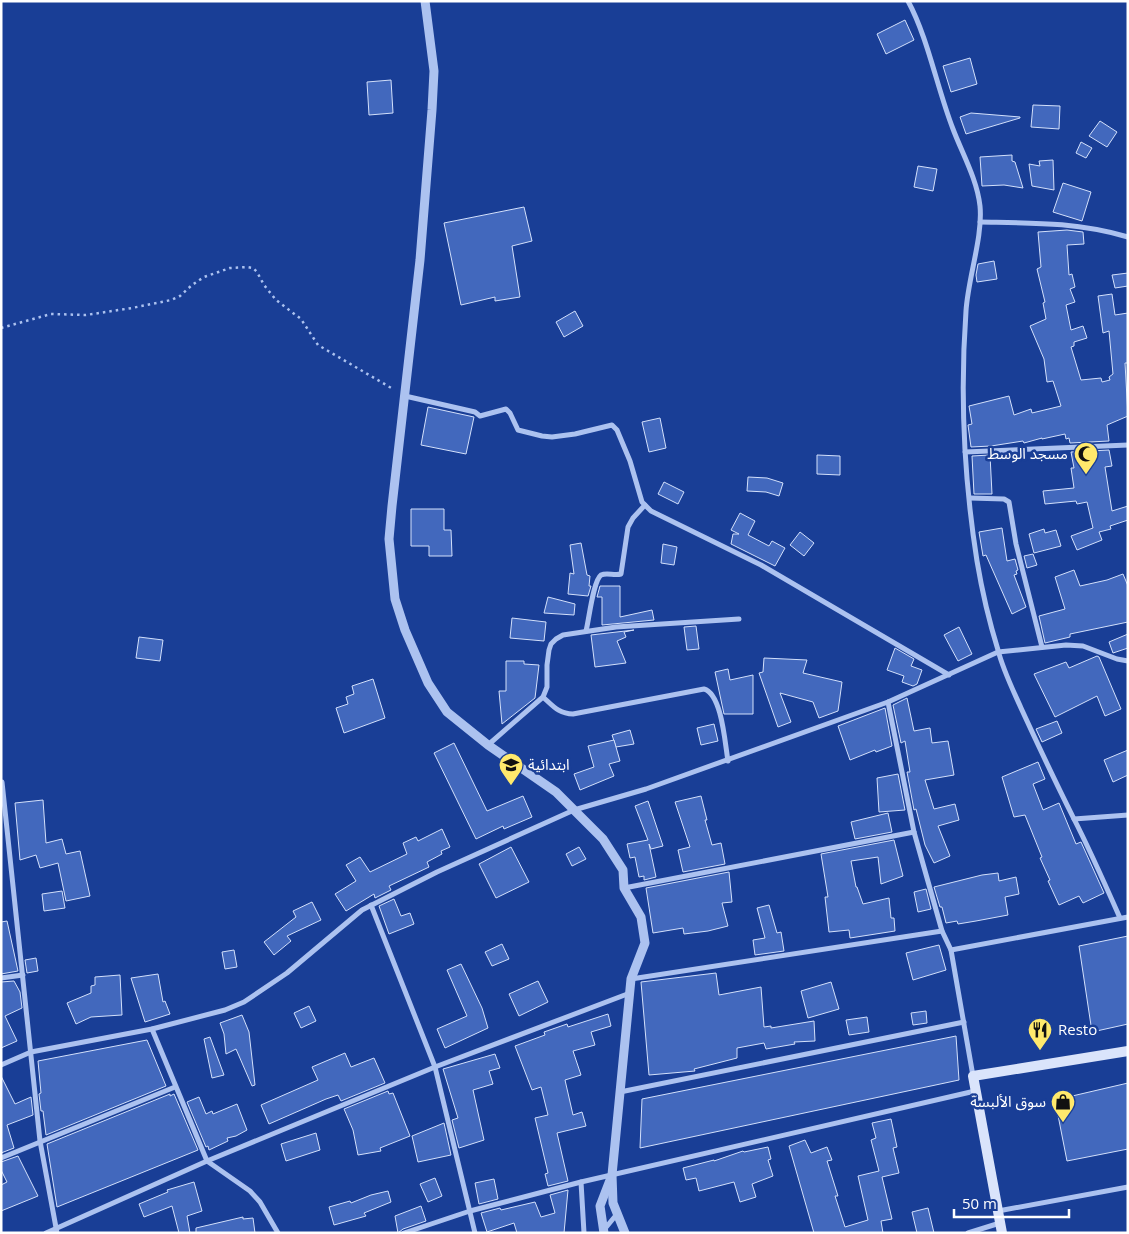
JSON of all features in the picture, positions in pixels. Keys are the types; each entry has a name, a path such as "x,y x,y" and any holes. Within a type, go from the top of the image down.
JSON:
{"main road":[{"path":"1001,1228 973,1076 1128,1051"}],"street":[{"path":"425,1 434,71 420,260 389,539 395,599 405,630 428,683 447,712 488,745 550,787 603,839 623,870 624,888 641,917 645,943 631,979 612,1175 613,1203 625,1233"},
{"path":"908,1 920,26 952,128 975,185 980,206 980,222 967,299 964,336 965,452 980,579 998,652 1046,764 1120,918"},
{"path":"980,222 1075,225 1128,237"},
{"path":"405,396 475,412 480,416 506,409 518,430 542,436 562,436 612,425 617,430 630,461 641,498 645,505 659,515 714,540 761,565 949,674"},
{"path":"965,452 1128,445"},
{"path":"970,498 1004,499 1009,502 1016,544 1042,647"},
{"path":"586,631 597,582 602,575 621,574 628,527 633,518 645,505"},
{"path":"488,745 543,697 547,687 547,666 551,644 556,639 564,635 616,627 739,619"},
{"path":"1,1065 31,1052 152,1029 225,1010 244,1002 287,973 350,920 371,905 445,868 574,810 646,789 728,761 888,702 998,652 1066,645 1083,646 1128,661"},
{"path":"543,697 562,713 574,714 704,689 709,691 715,700 728,761"},
{"path":"888,702 914,832 942,931 951,950 973,1076"},
{"path":"2,782 10,841 40,1141 56,1231"},
{"path":"1074,819 1128,815"},
{"path":"624,888 914,832"},
{"path":"1,842 10,841"},
{"path":"371,905 434,1067 475,1233"},
{"path":"951,950 1128,917"},
{"path":"631,979 942,931"},
{"path":"1,978 23,975"},
{"path":"46,1233 56,1231 207,1161 434,1067 631,992"},
{"path":"620,1092 964,1022"},
{"path":"152,1029 207,1161 250,1191 260,1202 278,1233"},
{"path":"1,1158 175,1087"},
{"path":"404,1233 470,1211 581,1182 975,1091"},
{"path":"603,1232 600,1206 612,1175"},
{"path":"581,1182 584,1233"},
{"path":"998,1211 1128,1188"},
{"path":"603,1232 617,1214"},
{"path":"968,1233 1001,1228"}],"path":[{"path":"1,328 51,314 86,315 171,300 180,296 204,276 230,268 253,268 276,300 301,319 318,345 405,396"}],"building":[{"path":"905,20 914,40 886,54 877,34"},
{"path":"970,58 977,84 951,92 943,66"},
{"path":"391,80 393,113 369,115 367,82"},
{"path":"1033,105 1060,106 1059,129 1031,127"},
{"path":"971,113 1020,118 966,134 960,117"},
{"path":"1100,121 1117,132 1107,147 1089,136"},
{"path":"1081,142 1092,148 1086,158 1076,153"},
{"path":"1012,155 1012,161 1015,162 1023,188 1004,185 982,186 980,157"},
{"path":"1053,160 1054,190 1032,186 1029,164 1040,166 1039,161"},
{"path":"918,166 937,169 933,191 914,187"},
{"path":"1063,183 1091,192 1082,221 1053,212"},
{"path":"524,207 532,241 512,246 520,297 495,301 495,297 461,305 444,223"},
{"path":"1067,230 1083,232 1084,244 1067,245 1069,275 1072,274 1075,287 1070,289 1075,302 1066,305 1071,330 1083,326 1087,338 1074,342 1074,346 1071,347 1081,380 1101,378 1102,382 1110,380 1109,377 1113,374 1109,331 1103,333 1098,296 1112,294 1115,315 1128,313 1128,363 1125,363 1128,416 1107,425 1109,441 1070,443 1069,438 1066,439 1065,434 1024,443 1023,441 971,447 968,425 972,424 969,406 1009,396 1014,415 1031,409 1032,413 1061,406 1053,381 1047,382 1044,359 1030,326 1046,319 1043,303 1045,302 1037,269 1041,267 1038,232"},
{"path":"994,261 997,279 977,282 978,264"},
{"path":"1128,273 1128,286 1115,288 1112,275"},
{"path":"575,311 583,326 564,337 556,322"},
{"path":"428,407 474,417 466,454 421,445"},
{"path":"660,418 666,448 649,452 642,422"},
{"path":"1109,450 1112,466 1105,467 1112,511 1128,506 1128,520 1110,526 1111,529 1099,532 1102,540 1077,550 1071,536 1093,528 1087,502 1077,504 1076,501 1045,504 1043,491 1074,488 1071,468 1074,468 1071,452"},
{"path":"817,455 840,456 840,475 817,474"},
{"path":"990,455 992,494 974,494 972,456"},
{"path":"748,477 767,478 783,483 779,496 766,492 747,491"},
{"path":"664,482 684,492 678,504 658,494"},
{"path":"411,509 444,509 444,530 451,530 452,556 429,556 429,546 411,546"},
{"path":"740,513 755,521 748,535 769,546 772,541 785,548 775,566 731,544 733,534 739,534 731,530"},
{"path":"1002,528 1007,561 1015,559 1018,570 1016,571 1017,574 1014,575 1026,607 1012,614 986,555 983,556 979,532"},
{"path":"1044,529 1045,533 1056,530 1061,546 1034,553 1029,534"},
{"path":"800,532 814,543 804,556 790,545"},
{"path":"581,543 587,575 590,576 589,586 591,586 588,596 568,594 570,573 574,574 570,545"},
{"path":"663,544 677,547 674,565 661,563"},
{"path":"1033,554 1037,565 1027,568 1024,556"},
{"path":"1074,570 1080,586 1123,574 1128,586 1128,622 1070,634 1070,637 1045,643 1039,616 1065,609 1055,577"},
{"path":"600,586 620,586 620,617 652,610 654,620 602,625 602,597 597,597"},
{"path":"548,597 575,604 574,615 544,613"},
{"path":"512,618 546,622 544,641 510,638"},
{"path":"696,626 699,649 687,650 684,627"},
{"path":"959,627 972,654 958,661 944,635"},
{"path":"634,630 624,632 626,637 617,641 626,663 595,667 591,635"},
{"path":"1128,634 1128,648 1113,653 1109,642"},
{"path":"139,637 163,640 160,661 136,658"},
{"path":"895,648 914,659 911,666 922,670 917,684 913,686 902,682 904,676 887,670"},
{"path":"1097,656 1121,709 1105,716 1097,696 1055,717 1034,674 1066,662 1069,668"},
{"path":"764,658 807,660 803,673 842,682 838,711 819,718 813,702 780,693 791,722 778,727 759,673 763,672"},
{"path":"506,661 524,661 524,664 539,665 535,698 502,724 499,691 506,691"},
{"path":"728,669 730,680 753,675 753,714 724,714 715,672"},
{"path":"373,679 385,718 344,733 336,708 348,704 346,697 354,694 352,686"},
{"path":"907,698 914,731 930,728 932,743 948,741 954,775 925,780 934,809 955,804 959,820 938,826 950,856 934,863 925,845 916,809 914,810 907,772 910,772 905,741 901,743 893,705"},
{"path":"885,708 892,746 876,752 875,750 850,760 838,726"},
{"path":"1057,721 1062,733 1042,742 1036,729"},
{"path":"714,724 718,741 701,745 697,728"},
{"path":"630,730 634,744 616,747 612,735"},
{"path":"614,740 620,761 609,764 614,776 580,790 574,774 594,767 588,746"},
{"path":"454,743 487,811 523,796 532,817 504,829 503,826 476,839 434,753"},
{"path":"1128,750 1128,775 1113,782 1104,760"},
{"path":"1038,762 1045,779 1033,784 1043,810 1059,803 1076,844 1081,842 1104,893 1083,903 1079,896 1059,905 1048,881 1050,880 1040,858 1042,857 1025,815 1014,817 1002,777"},
{"path":"898,774 905,810 879,812 877,778"},
{"path":"701,796 712,845 721,843 725,864 683,872 678,850 690,847 675,802"},
{"path":"43,800 46,843 62,839 66,854 80,851 90,896 66,901 58,863 40,868 36,855 20,860 15,803"},
{"path":"648,801 663,846 651,849 649,844 656,877 644,880 644,876 639,877 635,857 630,858 627,844 648,840 635,806"},
{"path":"888,813 892,832 855,839 851,822"},
{"path":"442,829 450,847 441,851 442,854 427,862 429,867 389,886 391,890 375,898 374,894 346,911 335,894 356,881 346,865 360,857 370,872 407,854 403,843 416,837 418,841"},
{"path":"894,840 903,876 881,884 878,857 851,861 856,887 863,904 889,898 891,918 894,918 895,931 850,938 849,930 829,932 825,897 828,897 821,854"},
{"path":"511,847 529,882 496,898 479,864"},
{"path":"579,847 586,859 572,866 566,854"},
{"path":"729,872 732,902 722,903 728,926 684,934 683,928 653,933 646,888"},
{"path":"998,873 999,881 1016,877 1019,894 1005,897 1008,915 958,924 957,921 946,923 934,887"},
{"path":"926,889 931,909 918,912 914,892"},
{"path":"62,891 65,908 44,911 42,894"},
{"path":"394,899 401,916 410,913 414,924 389,934 379,906"},
{"path":"312,902 321,920 287,936 291,941 274,955 264,942 296,917 293,911"},
{"path":"769,905 777,933 781,932 784,951 755,955 753,940 765,938 757,908"},
{"path":"7,921 18,971 1,974 1,922"},
{"path":"1128,936 1128,1024 1092,1032 1079,946"},
{"path":"502,944 509,959 492,966 485,952"},
{"path":"939,945 946,970 913,980 906,953"},
{"path":"234,950 237,967 225,969 222,952"},
{"path":"36,958 38,971 27,973 25,960"},
{"path":"461,964 482,1008 488,1028 445,1048 437,1029 467,1016 447,970"},
{"path":"716,973 719,995 761,987 764,1027 771,1026 771,1028 814,1021 815,1041 794,1042 795,1044 766,1049 764,1043 737,1048 737,1058 694,1069 695,1071 649,1075 641,982"},
{"path":"158,974 163,1002 165,1001 170,1014 145,1022 131,978"},
{"path":"120,975 122,1015 91,1017 76,1024 67,1003 91,993 91,986 95,985 95,977"},
{"path":"14,981 20,992 22,1008 5,1016 17,1041 1,1048 1,982"},
{"path":"538,981 548,1002 519,1016 509,994"},
{"path":"831,982 839,1009 808,1018 801,991"},
{"path":"309,1006 316,1021 301,1028 294,1013"},
{"path":"926,1011 927,1023 913,1025 911,1013"},
{"path":"608,1014 611,1026 591,1032 595,1045 573,1051 581,1075 565,1080 573,1115 582,1112 586,1126 557,1133 568,1181 548,1186 545,1174 548,1173 535,1118 548,1115 541,1087 532,1090 515,1046 545,1035 544,1032 567,1024 568,1027"},
{"path":"242,1015 249,1032 255,1085 252,1086 236,1049 226,1054 224,1034 220,1023"},
{"path":"867,1017 869,1032 849,1035 846,1020"},
{"path":"956,1036 959,1080 640,1148 642,1099"},
{"path":"210,1037 224,1075 212,1078 204,1039"},
{"path":"147,1040 166,1086 46,1135 39,1094 41,1093 38,1061"},
{"path":"345,1053 351,1067 374,1058 385,1083 341,1101 338,1095 326,1099 269,1124 261,1105 318,1080 312,1067"},
{"path":"495,1054 500,1068 489,1071 493,1084 473,1090 484,1140 459,1148 452,1120 458,1118 443,1069"},
{"path":"1,1076 15,1104 31,1097 33,1115 7,1125 14,1148 1,1153"},
{"path":"1128,1083 1128,1149 1067,1161 1055,1100"},
{"path":"388,1091 389,1094 393,1093 410,1136 380,1148 381,1151 358,1155 353,1130 344,1109"},
{"path":"170,1094 170,1096 174,1094 198,1150 57,1207 47,1144"},
{"path":"199,1097 206,1114 212,1111 213,1114 237,1104 247,1130 227,1138 228,1141 209,1150 187,1102"},
{"path":"891,1119 897,1147 893,1148 899,1173 882,1177 892,1219 881,1221 883,1233 814,1233 789,1146 805,1140 811,1153 827,1147 832,1160 827,1161 845,1227 868,1220 858,1176 879,1171 871,1140 876,1138 872,1123"},
{"path":"444,1123 451,1155 418,1162 412,1136"},
{"path":"316,1133 320,1150 286,1161 281,1144"},
{"path":"768,1147 771,1159 768,1160 773,1176 752,1184 756,1197 740,1202 734,1182 699,1191 696,1178 686,1180 683,1168 714,1161 743,1151"},
{"path":"18,1156 38,1196 1,1211 1,1185 7,1182 1,1170 1,1162"},
{"path":"435,1178 442,1196 428,1202 420,1184"},
{"path":"494,1179 498,1199 479,1204 475,1183"},
{"path":"194,1182 202,1211 187,1216 190,1233 179,1233 172,1206 144,1217 139,1204 168,1192 167,1190"},
{"path":"568,1190 564,1233 517,1233 514,1223 487,1232 481,1213 535,1202 541,1217 555,1213 550,1195"},
{"path":"388,1191 391,1202 364,1213 366,1216 334,1225 329,1207 350,1201 351,1203"},
{"path":"421,1206 426,1221 403,1229 398,1233 395,1216"},
{"path":"928,1208 934,1233 917,1233 912,1212"},
{"path":"243,1217 243,1219 253,1218 255,1233 196,1233 196,1228"}],"place":[{"name":"مسجد الوسط","path":"1086,475"},
{"name":"ابتدائية","path":"511,786"},
{"name":"Resto","path":"1040,1051"},
{"name":"سوق الألبسة","path":"1063,1123"}]}
